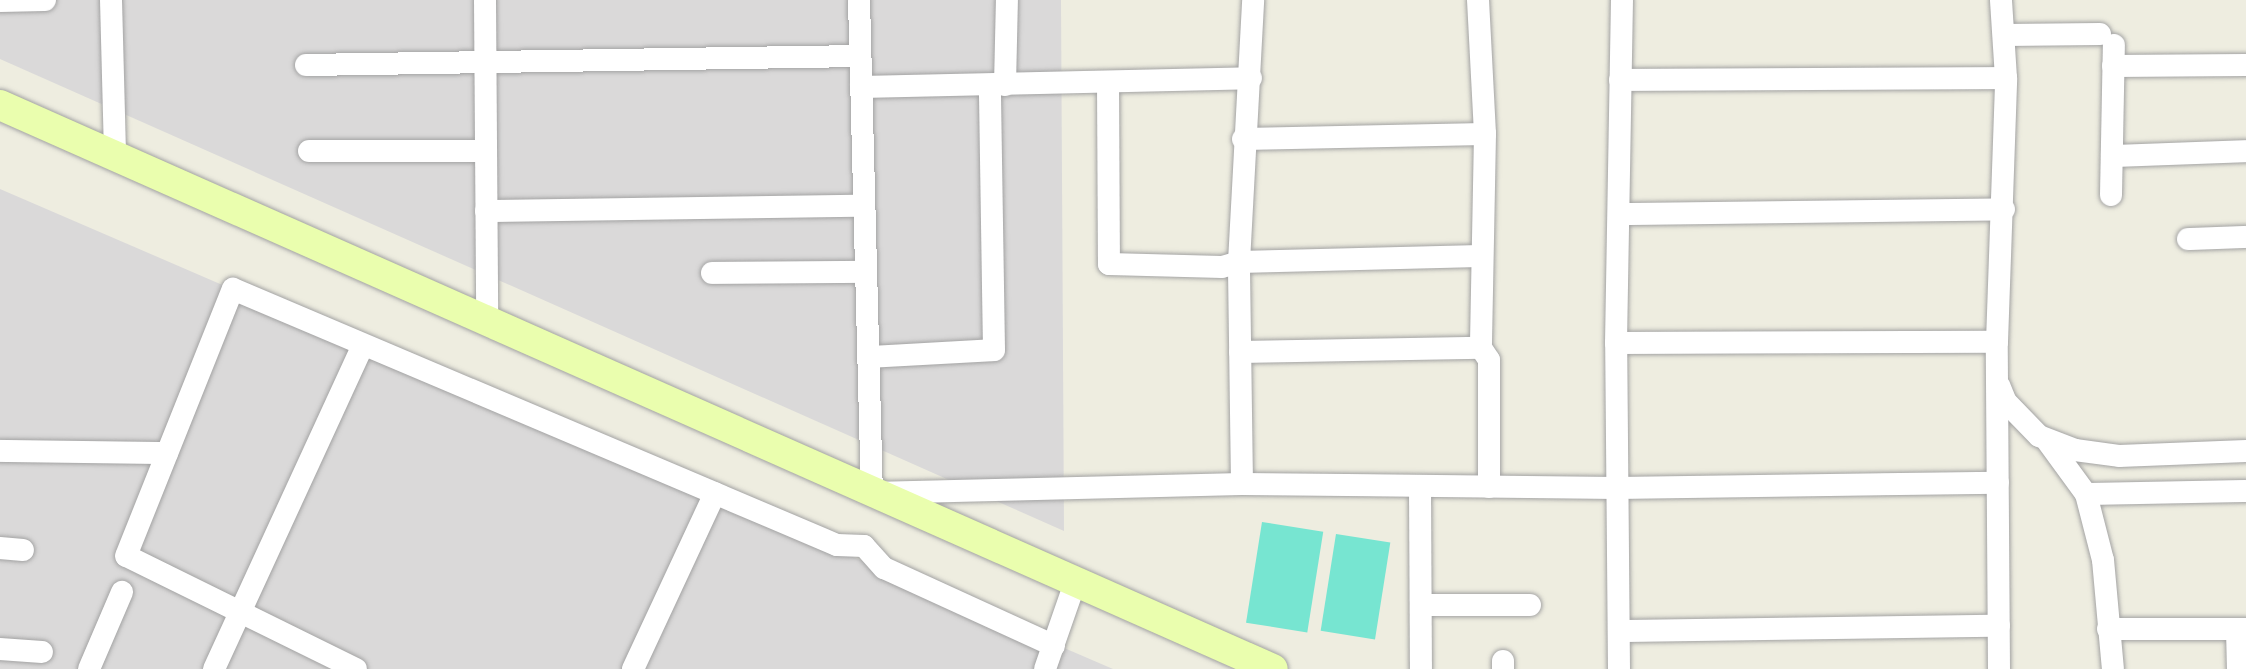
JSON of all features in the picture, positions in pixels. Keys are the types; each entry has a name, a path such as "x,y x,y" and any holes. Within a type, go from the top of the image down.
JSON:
{"street":[{"path":"0,1 45,0"},
{"path":"111,0 115,154"},
{"path":"485,0 487,324"},
{"path":"859,0 872,493"},
{"path":"869,357 994,350 998,85 1007,0"},
{"path":"1242,484 1239,262 1243,139 1251,78 1253,0"},
{"path":"1478,0 1485,134 1480,256 1481,348 1489,360 1489,487"},
{"path":"1619,669 1616,343 1622,214 1622,0"},
{"path":"1999,669 1997,342 2004,209 2006,78 2001,0"},
{"path":"2005,35 2246,65"},
{"path":"2109,48 2111,195"},
{"path":"306,65 860,56"},
{"path":"861,87 1251,78"},
{"path":"1620,80 2006,78"},
{"path":"1108,82 1109,264 1222,267 1239,262 1480,256"},
{"path":"0,105 115,154 487,324 1273,669"},
{"path":"1243,139 1485,134"},
{"path":"309,151 486,151"},
{"path":"2112,156 2246,151"},
{"path":"486,211 863,206"},
{"path":"1622,214 2004,209"},
{"path":"2188,239 2246,237"},
{"path":"712,273 865,272"},
{"path":"354,669 126,556 233,289 362,347 837,545 864,546 884,568 1054,646"},
{"path":"1616,343 1997,342"},
{"path":"214,669 244,612 362,347"},
{"path":"1240,352 1481,348"},
{"path":"1997,380 2006,402 2047,441 2086,494 2103,560 2113,669"},
{"path":"2047,441 2119,456 2246,451"},
{"path":"0,451 167,453"},
{"path":"872,493 1242,484 1617,488 1998,483"},
{"path":"1420,487 1421,669"},
{"path":"2086,494 2246,491"},
{"path":"633,669 715,493"},
{"path":"0,548 23,550"},
{"path":"1045,669 1076,580"},
{"path":"89,669 122,592"},
{"path":"1421,605 1530,605"},
{"path":"1619,631 1999,626"},
{"path":"2108,629 2242,629 2238,669"},
{"path":"0,649 42,652"}],"shaded area":[{"path":"0,0 1061,0 1064,531 0,59"},
{"path":"0,189 1113,669 0,669"},
{"path":"1262,522 1323,532 1307,632 1246,623"},
{"path":"1336,534 1390,543 1375,639 1321,631"}]}
